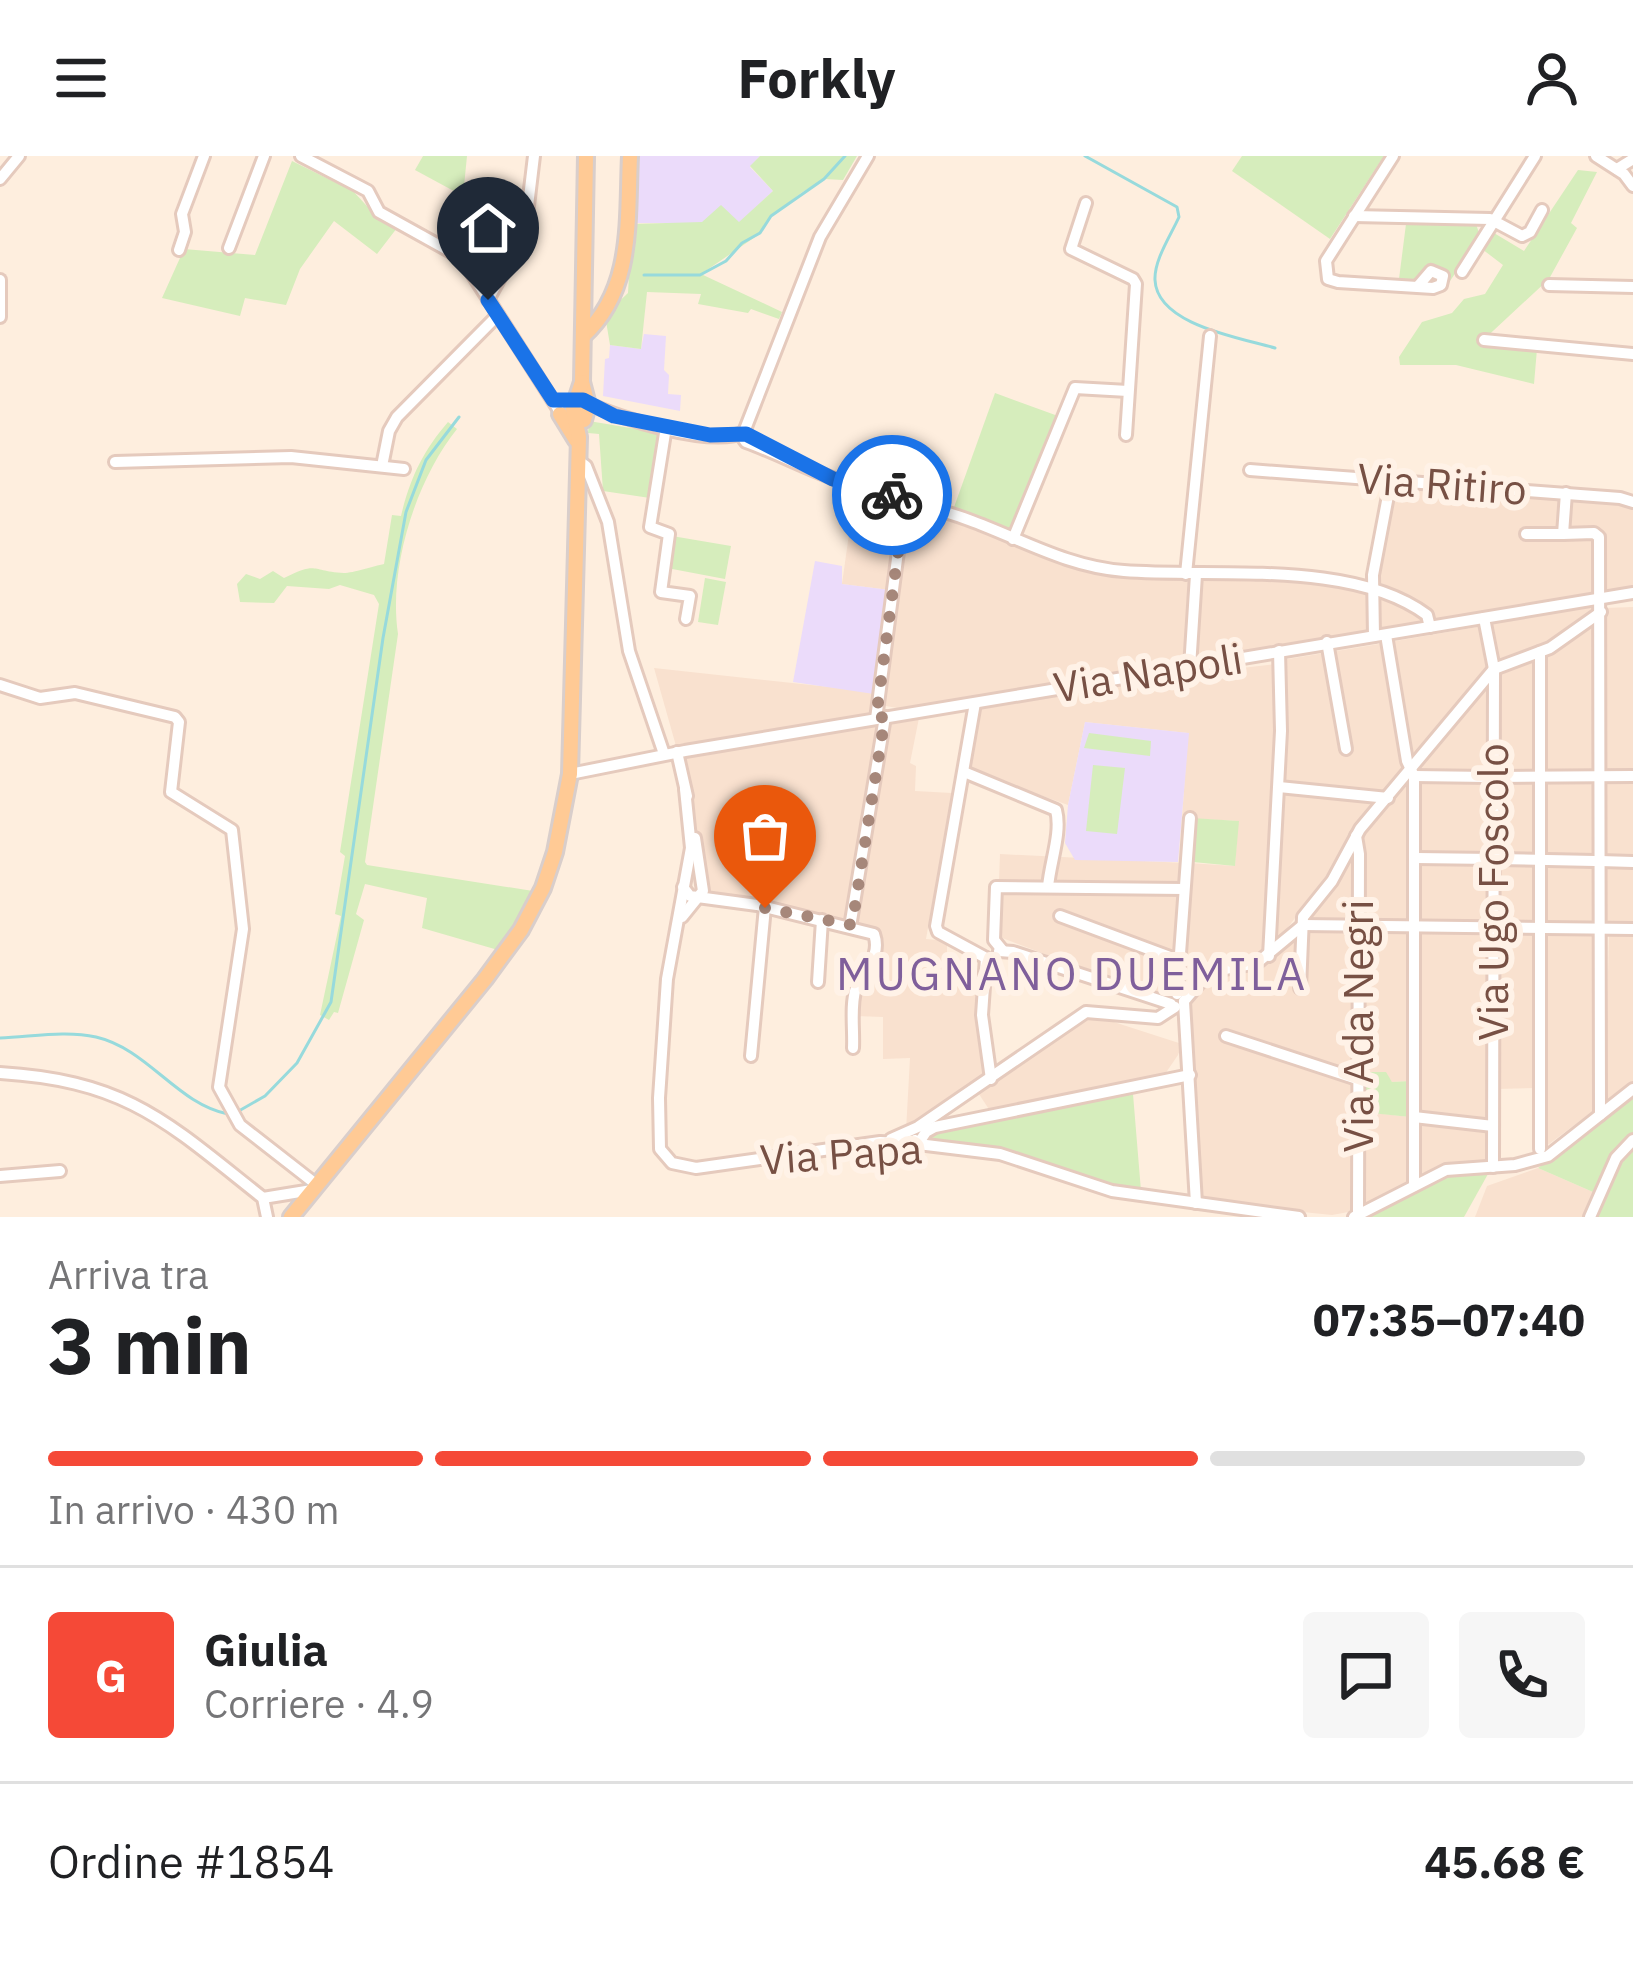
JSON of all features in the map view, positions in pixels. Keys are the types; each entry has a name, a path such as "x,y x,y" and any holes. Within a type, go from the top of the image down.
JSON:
{"main road":[{"path":"290,1217 521,930 550,869 570,775 586,156"},
{"path":"583,336 622,277 630,156"},
{"path":"583,302 594,307 610,300"}],"street":[{"path":"0,179 19,156"},
{"path":"179,250 185,232 182,214 204,156"},
{"path":"230,248 264,156"},
{"path":"301,156 368,191 379,212 462,258 498,316 576,410 724,438 747,428 820,237 868,156"},
{"path":"488,300 525,231 534,156"},
{"path":"1393,156 1326,261 1328,279 1419,285"},
{"path":"1462,272 1535,156"},
{"path":"1607,161 1633,159"},
{"path":"1607,161 1633,186"},
{"path":"1086,203 1071,242 1073,252 1136,284 1126,435"},
{"path":"1354,216 1494,220 1525,236 1543,210"},
{"path":"0,280 0,317"},
{"path":"1549,285 1633,287"},
{"path":"382,466 397,417 498,316"},
{"path":"1190,667 1191,574 1210,336"},
{"path":"1484,340 1633,354"},
{"path":"1013,539 1075,388 1129,391"},
{"path":"666,427 650,527 669,534 661,592 690,596 686,619"},
{"path":"741,434 746,442 833,479 905,499 1080,563 1118,571 1325,579 1372,591 1428,621"},
{"path":"115,463 291,457 404,469"},
{"path":"579,461 586,466 608,522 629,651 685,789 703,891 686,909 674,938"},
{"name":"Via Ritiro","path":"1250,470 1626,500"},
{"path":"1391,480 1372,591 1412,773 1414,1186"},
{"path":"1562,534 1566,494"},
{"path":"850,926 905,499"},
{"path":"1526,534 1598,535 1600,1114"},
{"name":"Via Napoli","path":"570,775 671,753 1380,635 1428,621 1601,605 1633,593"},
{"path":"1300,988 1305,912 1332,881 1356,836 1494,670 1540,652 1601,605"},
{"name":"Via Ugo Foscolo","path":"1484,618 1494,670 1493,1167"},
{"path":"1327,642 1346,749"},
{"path":"1269,956 1279,787 1280,651"},
{"path":"1540,652 1540,1149"},
{"path":"0,685 40,698 75,693 175,717 178,722 171,792 235,835 242,946 220,1088 231,1113 315,1187 267,1204"},
{"path":"975,703 935,926 986,958"},
{"path":"964,772 1056,810 1059,824 1048,887"},
{"path":"1412,773 1633,776"},
{"path":"1279,787 1388,798"},
{"path":"1190,818 1178,1003 1187,1032 1196,1203"},
{"name":"Via Ada Negri","path":"1356,836 1360,854 1356,1217"},
{"path":"1416,858 1633,862"},
{"path":"674,938 683,887 694,860"},
{"path":"683,887 690,896 874,934 877,943 870,969 856,989 853,1048"},
{"path":"1178,1003 1003,951 994,940 995,888 1184,889"},
{"path":"751,1057 765,908"},
{"path":"1060,916 1178,960"},
{"path":"818,982 823,920"},
{"path":"880,1142 918,1127 1086,1012 1158,1018 1210,972 1252,965 1304,926 1633,929"},
{"name":"Via Papa","path":"674,938 661,1043 658,1138 665,1158 680,1167 880,1142 917,1144 1000,1154 1100,1188 1299,1217"},
{"path":"986,958 1003,951"},
{"path":"986,958 982,1016 991,1078"},
{"path":"1226,1036 1358,1079"},
{"path":"0,1073 59,1077 154,1112 267,1204 290,1217"},
{"path":"918,1127 917,1144 929,1130 1190,1075"},
{"path":"973,1090 989,1116"},
{"path":"1356,1217 1446,1170 1548,1156 1633,1090"},
{"path":"1414,1117 1493,1126"},
{"path":"1590,1217 1616,1158 1633,1140"},
{"path":"0,1176 60,1171"}],"shaded area":[{"path":"637,156 760,156 750,167 773,191 739,223 633,223"},
{"path":"644,334 666,336 668,394 681,395 680,411 603,396 610,345 641,349"},
{"path":"1392,482 1633,504 1633,590 1376,633 1375,595"},
{"path":"855,491 903,502 890,590 842,584"},
{"path":"907,503 1069,567 1103,574 1332,583 1370,593 1371,633 903,709 880,705"},
{"path":"815,561 842,566 842,584 890,590 874,694 793,682"},
{"path":"1597,605 1598,611 1558,639 1497,663 1488,623"},
{"path":"1633,607 1633,773 1604,773 1605,608"},
{"path":"1597,618 1597,773 1546,775 1545,654"},
{"path":"1483,626 1490,670 1411,764 1390,642"},
{"path":"1385,643 1405,762 1385,793 1283,781 1282,660"},
{"path":"1538,658 1539,774 1496,774 1499,673"},
{"path":"1277,664 1267,955 1201,978 1179,976 1189,863 1235,866 1238,821 1182,818 1188,733 1085,722 1068,805 969,770 980,706"},
{"path":"654,668 867,691 874,694 876,713 676,746"},
{"path":"1487,686 1488,772 1419,772 1431,751"},
{"path":"919,718 910,763 916,766 915,791 952,793 926,939 947,941 947,975 981,975 989,1078 906,1131 910,1058 883,1059 883,1017 856,1016 857,993 879,942 853,926 890,721"},
{"path":"883,721 850,925 709,896 682,755"},
{"path":"1085,722 1189,733 1178,862 1075,860 1065,843"},
{"path":"1420,780 1490,780 1489,856 1420,855"},
{"path":"1544,780 1598,780 1598,858 1543,857"},
{"path":"1407,781 1412,782 1411,923 1375,922 1362,903 1363,834"},
{"path":"1537,781 1538,855 1496,855 1496,782"},
{"path":"1605,782 1633,782 1633,858 1605,858"},
{"path":"1283,791 1378,801 1273,942"},
{"path":"1000,854 1184,863 1172,995 1167,1000 997,936"},
{"path":"1351,854 1357,857 1355,921 1307,920"},
{"path":"1541,860 1600,861 1600,929 1540,927"},
{"path":"1490,862 1490,924 1419,924 1419,863"},
{"path":"1497,863 1538,864 1537,925 1496,924"},
{"path":"1605,865 1633,865 1633,925 1605,924"},
{"path":"1414,926 1492,927 1493,1167 1455,1168 1414,1186"},
{"path":"1309,931 1355,931 1354,1211 1332,1215 1202,1198 1190,1002 1207,979 1266,965 1292,939"},
{"path":"1379,931 1410,932 1410,1081 1392,1082 1385,1072 1363,1072 1364,953 1378,953"},
{"path":"1495,932 1537,932 1536,1088 1496,1089"},
{"path":"1546,932 1598,932 1597,1108 1545,1147"},
{"path":"1609,933 1633,933 1633,1083 1605,1101"},
{"path":"1092,1015 1182,1044 1178,1055 1163,1077 992,1114 977,1091"},
{"path":"1364,1112 1410,1117 1410,1180 1364,1207"},
{"path":"1538,1168 1593,1192 1584,1217 1475,1217 1487,1186"}],"green space":[{"path":"423,156 467,156 463,196 415,170"},
{"path":"760,156 857,156 843,180 824,179 801,193 771,216 761,233 701,274 782,312 779,319 751,309 748,313 698,304 701,294 647,292 641,349 610,345 605,315 628,293 632,224 702,222 721,205 739,222 773,191 750,166"},
{"path":"1242,156 1384,156 1330,239 1232,171"},
{"path":"292,161 353,191 377,217 397,228 377,254 334,221 300,269 286,305 245,298 240,316 162,298 184,249 255,255"},
{"path":"1578,170 1597,172 1571,223 1577,228 1549,279 1479,344 1537,349 1534,384 1456,365 1400,365 1399,357 1422,322 1452,313 1464,299 1485,294 1503,265 1482,249 1494,233 1524,251"},
{"path":"1406,224 1476,224 1480,236 1448,284 1444,271 1433,267 1417,279 1399,279"},
{"path":"995,393 1058,416 1011,533 953,510"},
{"path":"589,421 660,433 650,498 603,491 599,434 588,433"},
{"path":"448,422 457,429 429,473 401,554 398,634 365,862 533,891 498,950 422,928 427,898 365,884 356,914 364,920 338,1013 329,1020 320,1015 341,916 335,914 345,856 340,852 379,604 374,595 340,585 329,589 287,586 274,603 240,602 237,584 246,574 260,579 273,571 284,578 309,568 344,573 384,564 392,515 401,516 418,466"},
{"path":"672,536 731,546 725,579 667,568"},
{"path":"705,578 726,582 718,625 698,622"},
{"path":"1089,733 1151,741 1150,756 1084,748"},
{"path":"1093,765 1125,768 1117,834 1086,831"},
{"path":"1192,818 1239,821 1235,866 1193,862"},
{"path":"1363,1072 1386,1072 1392,1082 1410,1081 1410,1117 1361,1112"},
{"path":"1133,1094 1141,1191 997,1148 928,1138 938,1130"},
{"path":"1633,1097 1633,1133 1608,1162 1593,1192 1538,1168"},
{"path":"1633,1150 1633,1217 1596,1217 1618,1163"},
{"path":"1455,1174 1488,1174 1464,1217 1367,1217 1429,1181"}],"waterway":[{"path":"644,275 700,275 726,261 742,243 760,233 771,216 824,179 845,156"},
{"path":"1085,156 1177,207 1179,217 1155,272 1159,295 1170,308 1203,327 1275,348"},
{"path":"237,1112 265,1096 297,1063 331,1002 383,638 406,512 426,460 459,417"},
{"path":"0,1038 84,1035 115,1043 193,1099 228,1114"}],"way so far":[{"path":"765,908 852,925 885,717 876,718 905,499 892,495"}],"district":[{"name":"MUGNANO DUEMILA","path":"1072,974"}],"route":[{"path":"488,300 553,400 583,400 614,416 727,438 746,434 833,479 892,495"}]}
